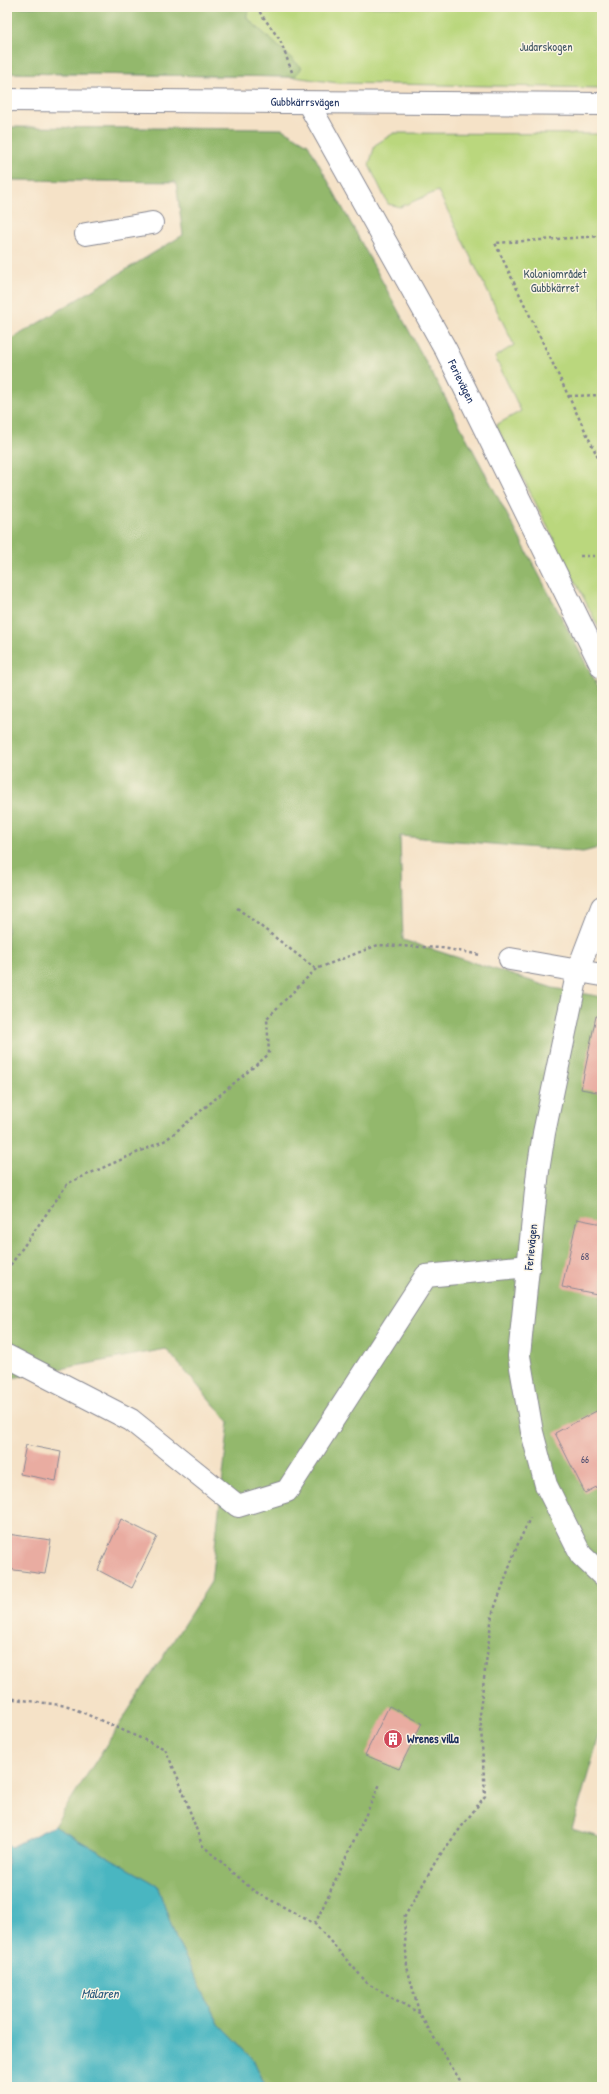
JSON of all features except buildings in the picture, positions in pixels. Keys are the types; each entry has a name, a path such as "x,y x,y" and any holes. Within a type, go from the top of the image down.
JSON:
{"street":[{"name":"Gubbkärrsvägen","path":"7,100 602,104"},
{"name":"Ferievägen","path":"308,103 446,350 602,667"},
{"path":"86,234 152,223"},
{"name":"Ferievägen","path":"602,907 578,970 544,1133 538,1171 519,1356 532,1432 546,1485 581,1555 602,1575"},
{"path":"510,959 602,975"},
{"path":"7,1356 131,1420 238,1506 287,1490 426,1276 529,1266"}],"path":[{"path":"256,7 280,40 294,77"},
{"path":"602,236 495,242 602,466"},
{"path":"568,396 602,395"},
{"path":"579,556 602,556"},
{"path":"237,908 316,969"},
{"path":"7,1270 68,1183 166,1140 269,1054 267,1018 316,969 378,945 442,948 510,959"},
{"path":"464,2087 419,2013 407,1967 404,1918 437,1859 485,1796 480,1710 492,1615 517,1546 546,1485"},
{"path":"7,1698 68,1706 164,1749 178,1778 202,1844 254,1890 315,1924 368,1984 419,2013"},
{"path":"315,1924 380,1784"}],"green space":[{"name":"Judarskogen","path":"7,7 602,7 602,88 338,83 294,77 7,73"},
{"path":"7,7 251,7 246,17 302,68 294,77 7,73"},
{"path":"7,127 282,129 308,144 447,401 602,694 602,847 583,852 400,836 403,940 553,988 602,997 602,1726 572,1829 602,1838 602,2087 266,2087 253,2059 219,2024 176,1939 157,1885 54,1826 211,1582 229,1422 166,1349 7,1379 7,342 183,235 176,182 7,180"},
{"name":"Koloniområdet Gubbkärret","path":"394,133 602,134 602,634 496,425 521,411 495,357 514,345 438,191 400,207 388,204 369,165 375,145"}],"water":[{"name":"Mälaren","path":"54,1826 157,1885 176,1939 219,2024 253,2059 266,2087 7,2087 7,1845 11,1847"}],"place":[{"name":"Wrenes villa","path":"393,1739"}]}
